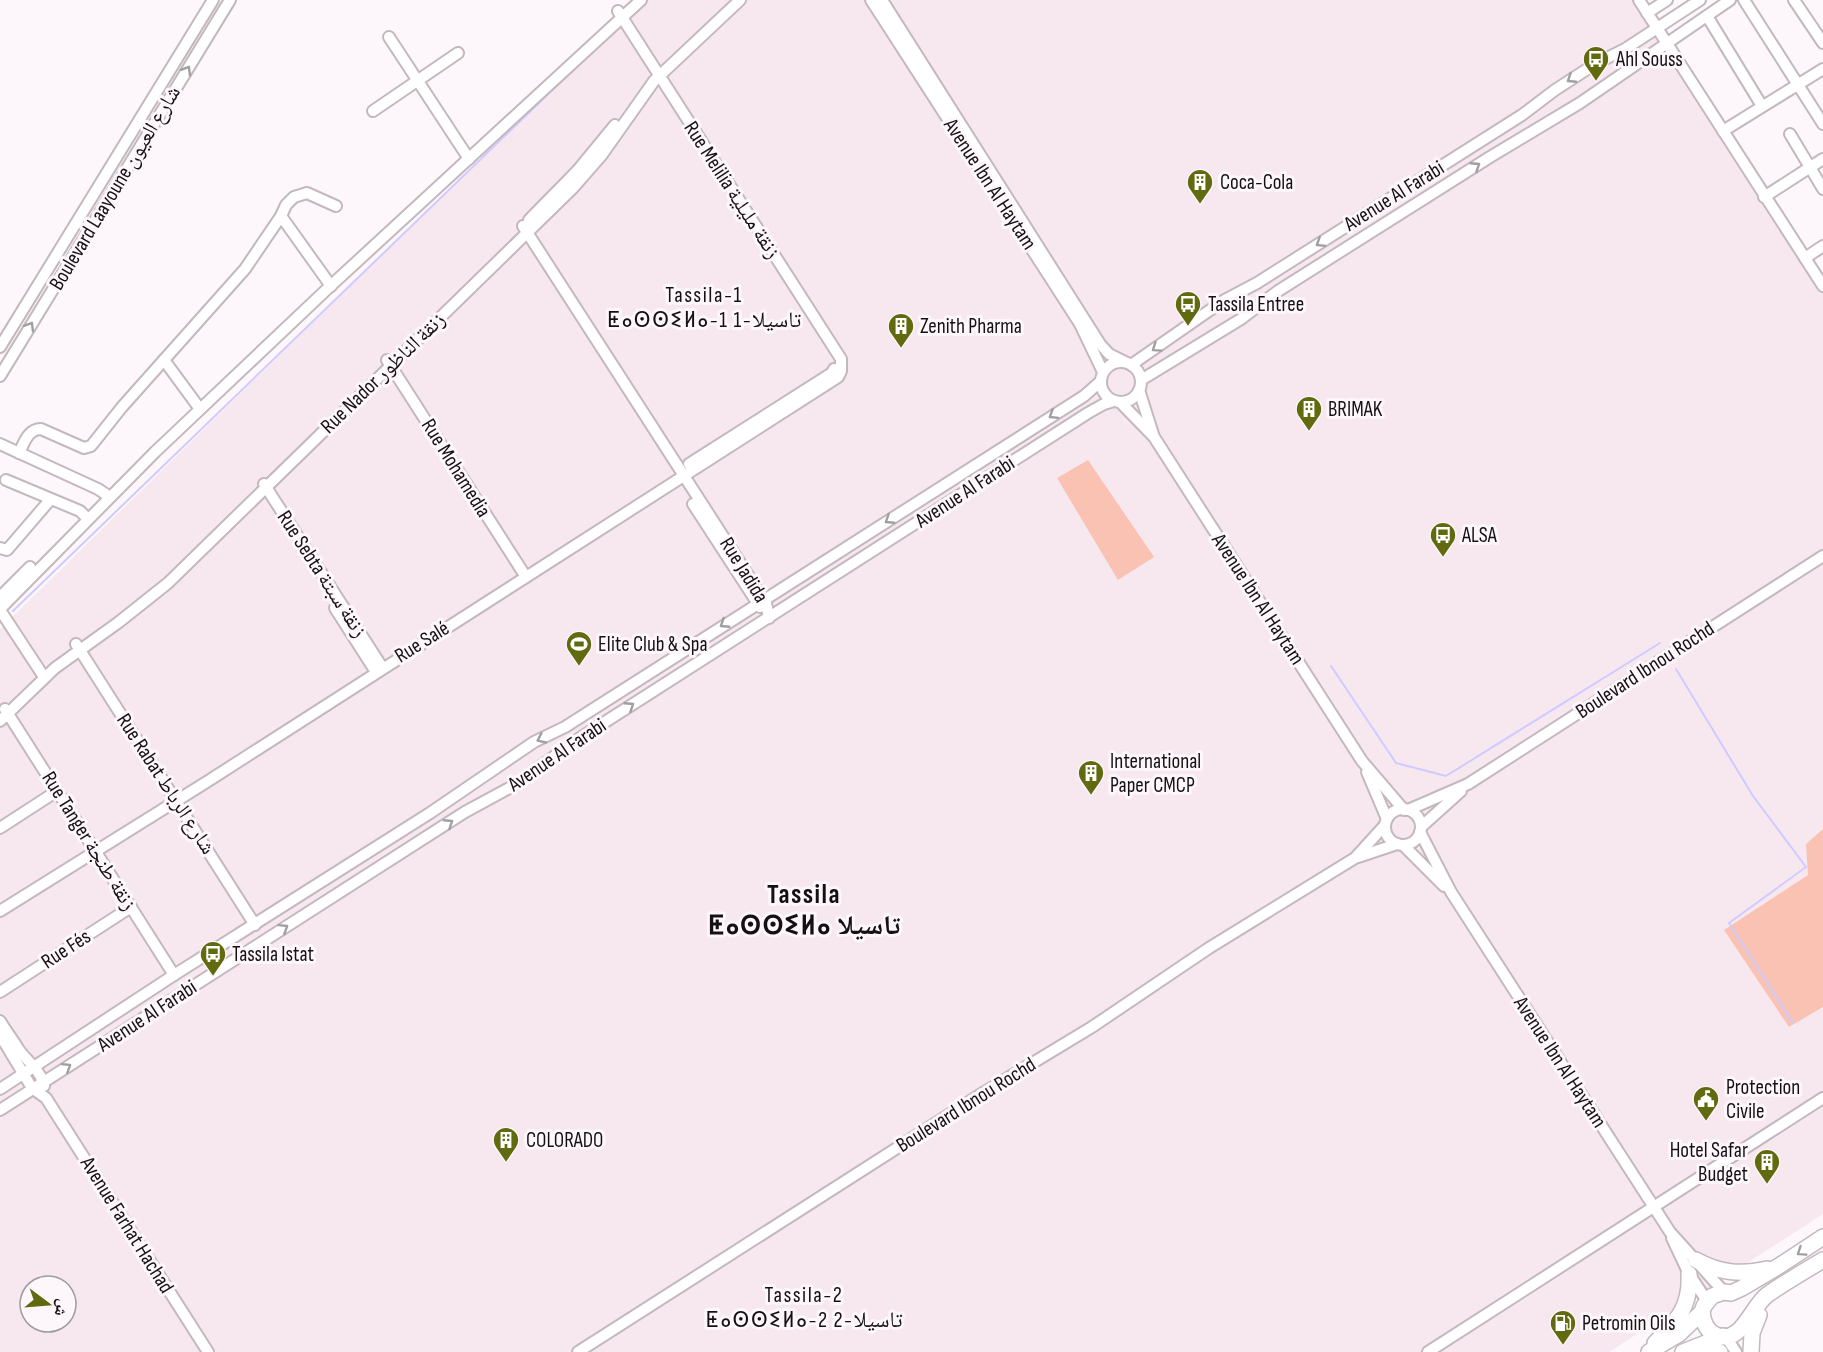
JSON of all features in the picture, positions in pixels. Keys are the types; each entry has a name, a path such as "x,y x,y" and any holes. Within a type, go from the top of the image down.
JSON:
{"highway":[{"path":"1648,1352 1679,1334 1712,1296 1727,1292 1779,1266 1823,1237"},
{"path":"1684,1352 1723,1342 1744,1326 1761,1300 1823,1260"},
{"path":"1648,1352 1677,1320 1684,1308 1688,1298 1692,1267 1736,1273 1755,1272 1779,1266"},
{"path":"1750,1352 1752,1333 1757,1319 1766,1304 1785,1284"},
{"path":"1727,1292 1737,1296 1744,1305 1746,1311 1744,1326"},
{"path":"1704,1306 1705,1326 1723,1342"}],"street":[{"name":"Boulevard Laayoune شارع العيون","path":"2,339 213,0"},
{"name":"Boulevard Laayoune شارع العيون","path":"0,376 230,0"},
{"path":"617,17 630,0"},
{"path":"40,677 1,601 82,517 198,406 617,17 641,0"},
{"name":"Rue Nador زنقة الناظور","path":"3,714 40,677 154,587 262,487 523,230 560,201 586,174 615,137 655,76 730,0"},
{"name":"Rue Nador زنقة الناظور","path":"655,76 740,0"},
{"name":"Avenue Ibn Al Haytam","path":"871,0 914,58 1100,344 1109,354 1128,364"},
{"name":"Avenue Ibn Al Haytam","path":"882,0 914,58 1076,318 1094,350 1102,377"},
{"path":"1639,0 1823,286"},
{"path":"1647,13 1667,0"},
{"name":"Avenue Al Farabi","path":"1128,364 1223,301 1257,283 1522,115 1595,64 1625,49 1700,0"},
{"name":"Avenue Al Farabi","path":"1140,385 1241,319 1278,291 1534,129 1580,103 1730,0"},
{"path":"1744,0 1823,124"},
{"path":"1794,0 1823,43"},
{"path":"1707,16 1762,106"},
{"name":"Rue Melilia زنقة مليلية","path":"617,17 841,359 837,370"},
{"path":"389,37 467,157"},
{"path":"373,111 458,53"},
{"path":"1723,130 1823,69"},
{"path":"1790,134 1823,189"},
{"path":"1764,197 1823,159"},
{"path":"19,453 29,435 37,429 84,448 92,446 164,360 245,270 286,206 299,194 312,194 336,206"},
{"path":"281,216 329,284"},
{"name":"Rue Jadida","path":"523,230 760,601 769,608 769,618"},
{"path":"1805,258 1823,246"},
{"path":"2,339 20,344"},
{"path":"164,360 198,406"},
{"path":"1113,364 1128,364 1136,369 1140,385 1131,400 1117,402 1106,395 1102,377 1113,364"},
{"name":"Rue Mohamedia","path":"387,365 521,576"},
{"name":"Rue Salé","path":"0,906 174,798 679,475 832,383 838,377 837,370"},
{"name":"Avenue Al Farabi","path":"0,1089 174,975 430,813 534,742 565,727 1075,402 1102,377"},
{"name":"Avenue Ibn Al Haytam","path":"1140,385 1154,437"},
{"name":"Avenue Ibn Al Haytam","path":"1117,402 1154,437 1362,761 1406,810"},
{"name":"Avenue Al Farabi","path":"0,1110 465,812 513,786 580,738 1096,408 1117,402"},
{"path":"0,444 107,495"},
{"path":"6,480 82,517"},
{"name":"Rue Sebta زنقة سبتة","path":"262,487 378,667"},
{"path":"0,549 8,550 50,500"},
{"name":"Boulevard Ibnou Rochd","path":"1406,810 1468,784 1823,556"},
{"path":"0,623 40,677"},
{"name":"Rue Rabat شارع الرباط","path":"78,646 255,925"},
{"name":"Rue Tanger زنقة طنجة","path":"3,714 57,790 174,975"},
{"name":"Avenue Ibn Al Haytam","path":"1362,761 1386,822"},
{"name":"Boulevard Ibnou Rochd","path":"1421,830 1468,784"},
{"path":"0,828 57,790"},
{"path":"1406,810 1417,816 1421,830 1414,842 1400,845 1388,837 1386,822 1396,811 1406,810"},
{"name":"Boulevard Ibnou Rochd","path":"1355,858 1386,822"},
{"name":"Avenue Ibn Al Haytam","path":"1421,830 1451,892 1692,1267 1704,1306"},
{"name":"Avenue Ibn Al Haytam","path":"1400,845 1451,892"},
{"name":"Boulevard Ibnou Rochd","path":"578,1352 983,1093 1092,1027 1209,948 1355,858 1400,845"},
{"name":"Rue Salé","path":"0,911 94,848"},
{"name":"Rue Fés","path":"0,992 131,907"},
{"name":"Avenue Farhat Hachad","path":"0,1021 44,1081 46,1098"},
{"name":"Avenue Farhat Hachad","path":"0,1035 33,1088 46,1098 208,1352"},
{"path":"1428,1352 1823,1098"},
{"name":"Avenue Ibn Al Haytam","path":"1692,1267 1727,1292"},
{"path":"1744,1326 1750,1352"},
{"path":"1723,1342 1736,1352"}],"shaded area":[{"path":"642,0 1641,0 1823,291 1823,1214 1609,1352 0,1352 0,629"},
{"path":"1088,460 1154,557 1118,580 1057,478"},
{"path":"1823,829 1823,1007 1789,1027 1724,930 1808,875 1806,844"}],"waterway":[{"path":"13,611 570,73"},
{"path":"1331,666 1396,763 1446,776 1660,643"},
{"path":"1676,669 1753,796 1806,867 1729,923 1793,1023"}],"place":[{"name":"Ahl Souss","path":"1596,82"},
{"name":"Coca-Cola","path":"1200,205"},
{"name":"Tassila Entree","path":"1188,327"},
{"name":"Zenith Pharma","path":"901,349"},
{"name":"BRIMAK","path":"1309,432"},
{"name":"ALSA","path":"1443,558"},
{"name":"Elite Club & Spa","path":"579,667"},
{"name":"International Paper CMCP","path":"1091,796"},
{"name":"Tassila Istat","path":"213,977"},
{"name":"Protection Civile","path":"1706,1122"},
{"name":"COLORADO","path":"506,1163"},
{"name":"Hotel Safar Budget","path":"1767,1185"},
{"name":"Petromin Oils","path":"1563,1346"}],"district":[{"name":"Tassila-1 ⵟⴰⵙⵙⵉⵍⴰ-1 1-تاسيلا","path":"704,308"},
{"name":"Tassila ⵟⴰⵙⵙⵉⵍⴰ تاسيلا","path":"804,910"},
{"name":"Tassila-2 ⵟⴰⵙⵙⵉⵍⴰ-2 2-تاسيلا","path":"804,1308"}]}
